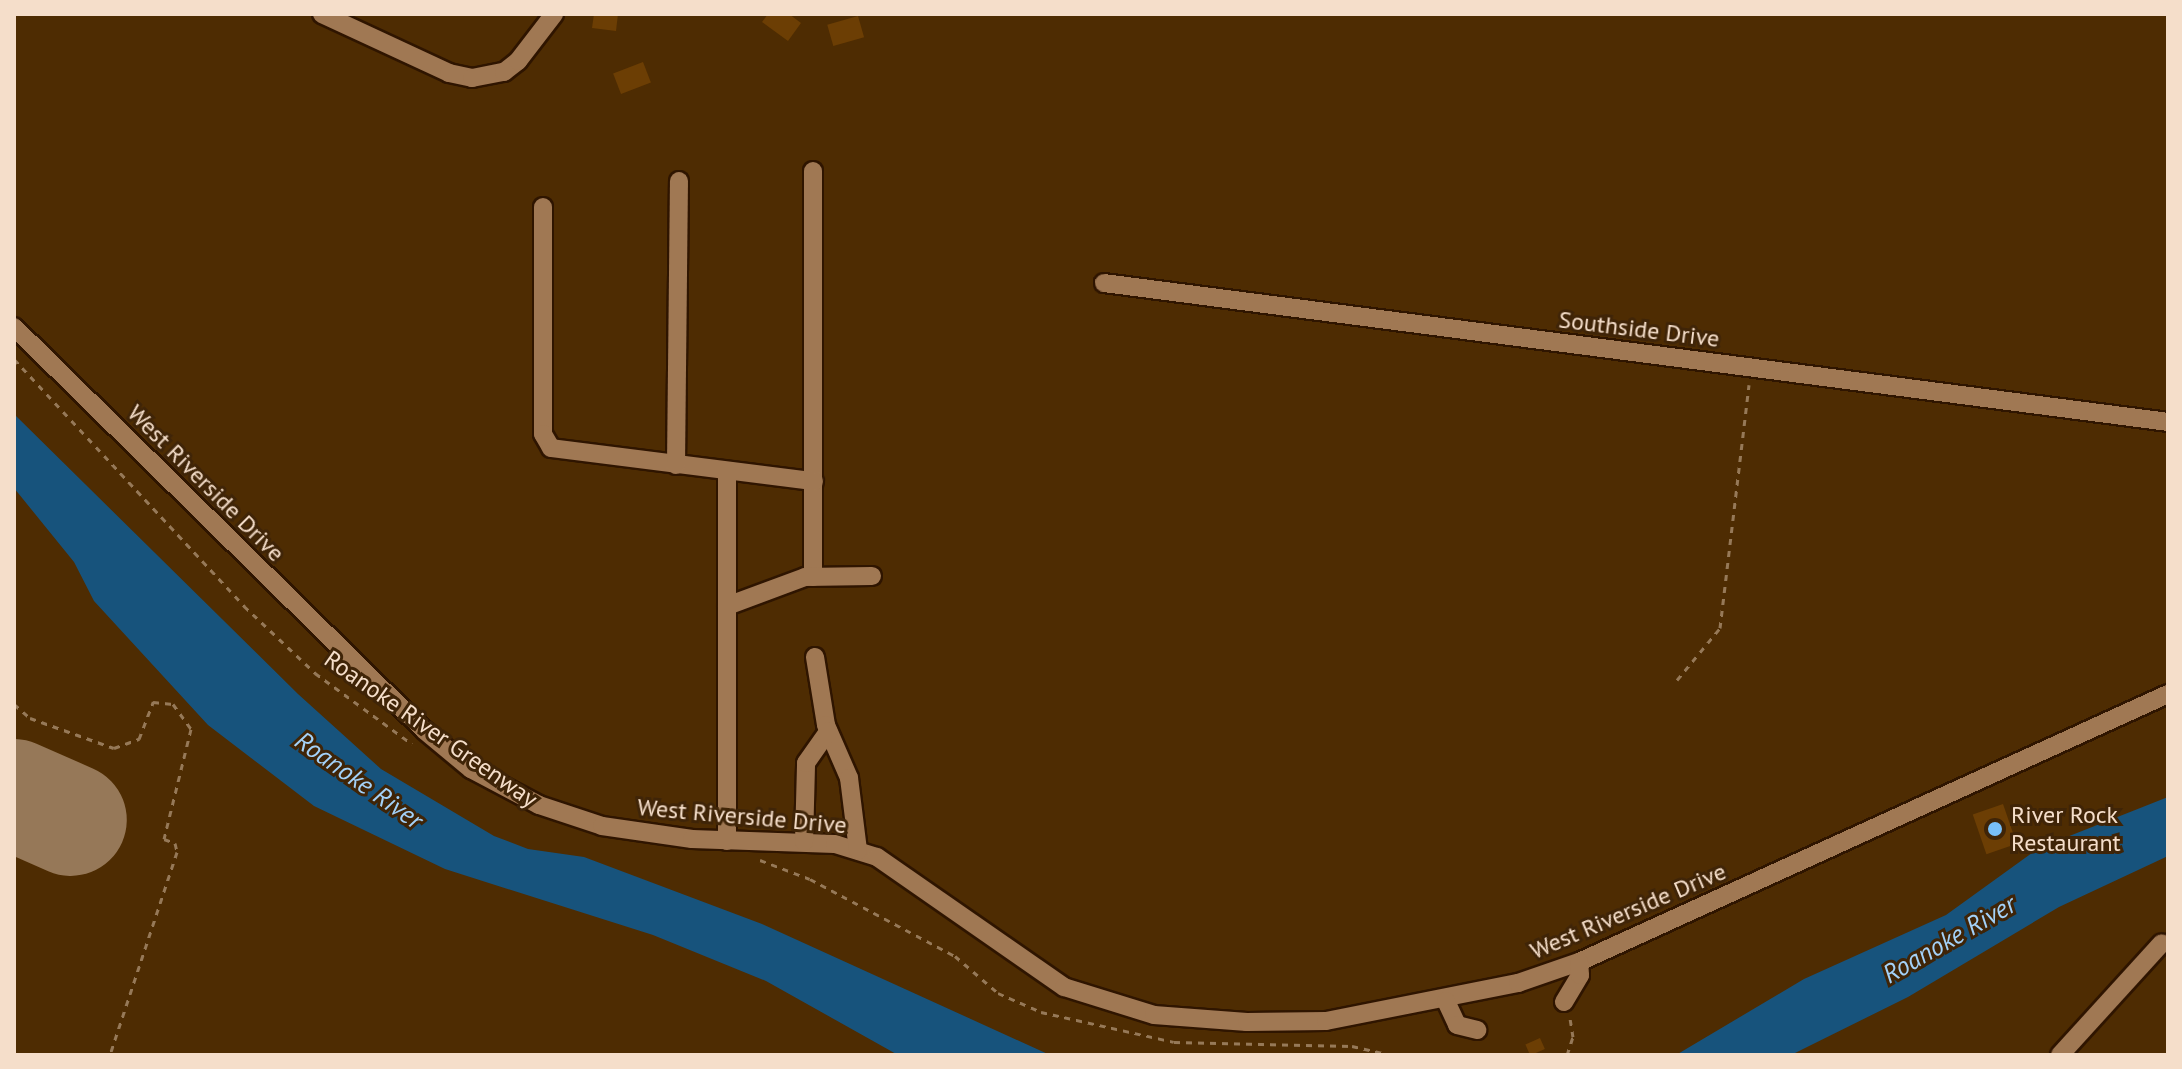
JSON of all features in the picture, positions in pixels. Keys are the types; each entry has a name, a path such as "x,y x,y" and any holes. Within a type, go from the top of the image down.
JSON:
{"street":[{"path":"322,14 449,73 472,78 504,72 518,61 554,14"},
{"path":"813,171 813,577"},
{"path":"676,465 679,181"},
{"path":"543,207 545,442 551,448 814,481"},
{"name":"Southside Drive","path":"1104,283 2168,422"},
{"name":"West Riverside Drive","path":"14,327 424,730 471,769 539,805 602,826 727,841 804,842 858,850 902,870 1028,966 1064,987 1119,1007 1195,1020 1290,1022 1369,1016 1446,1001 1579,962 2168,694"},
{"path":"727,471 727,841"},
{"path":"727,606 778,584 813,577 872,576"},
{"path":"815,657 828,731 849,778 858,850"},
{"path":"804,842 806,763 828,731"},
{"path":"2060,1055 2162,943"},
{"path":"1564,1002 1580,975 1579,962"},
{"path":"1446,1001 1457,1025 1477,1030"}],"path":[{"name":"Roanoke River Greenway","path":"14,359 244,606 315,673 419,749"},
{"path":"1677,680 1720,628 1751,368"},
{"path":"14,704 30,718 114,748 139,739 153,702 173,704 191,729 164,839 175,843 177,852 110,1055"},
{"path":"756,859 810,879 955,956 998,993 1041,1012 1174,1042 1352,1046 1390,1055"},
{"path":"1564,1002 1573,1024 1567,1055"}],"water":[{"name":"Roanoke River","path":"14,414 298,694 381,769 494,836 528,849 584,857 762,924 1050,1055 898,1055 766,981 653,935 445,869 314,806 208,725 94,601 74,562 14,488"},
{"name":"Roanoke River","path":"2168,797 2168,856 2059,907 1908,997 1791,1055 1676,1055 1804,979 1946,915 2039,848"}],"building":[{"path":"594,14 618,14 616,31 592,28"},
{"path":"768,14 789,14 801,23 788,41 762,22"},
{"path":"858,16 864,37 833,46 827,25"},
{"path":"643,62 651,83 621,94 613,73"},
{"name":"River Rock Restaurant","path":"2003,804 2017,844 1986,854 1973,814"},
{"path":"1540,1038 1545,1049 1530,1055 1525,1045"}],"runway":[{"path":"14,795 71,820"}],"place":[{"name":"River Rock Restaurant","path":"1995,829"}]}
